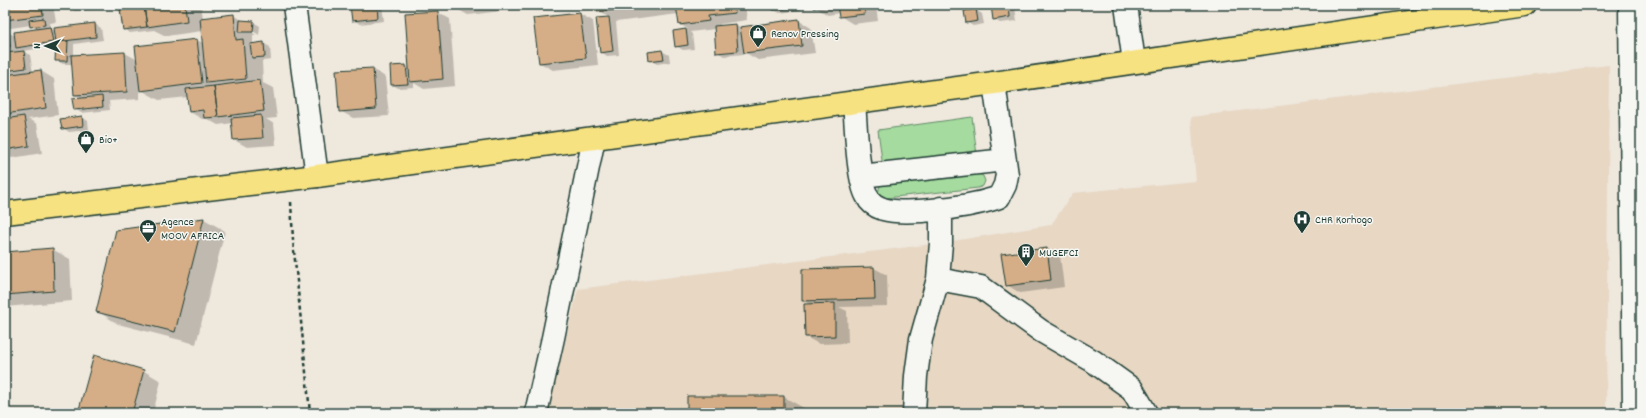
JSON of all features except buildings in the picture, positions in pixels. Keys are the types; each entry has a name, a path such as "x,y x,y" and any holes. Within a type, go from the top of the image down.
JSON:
{"main road":[{"path":"5,213 317,176 994,83 1525,5"}],"street":[{"path":"294,5 317,176"},
{"path":"1126,5 1134,62"},
{"path":"1630,5 1634,413"},
{"path":"854,102 861,176 867,196 873,204 884,209 908,211 940,208 984,202 999,197 1005,185 1007,175 994,83"},
{"path":"536,413 594,138"},
{"path":"861,176 1005,160"},
{"path":"914,413 916,376 921,339 938,279 941,243 940,208"},
{"path":"938,279 981,287 1041,330 1093,361 1132,389 1146,413"}],"path":[{"path":"292,178 293,240 310,413"}],"shaded area":[{"name":"CHR Korhogo","path":"1609,65 1606,413 548,413 578,289 941,243 1051,225 1073,193 1196,181 1191,117"}],"green space":[{"path":"972,117 977,155 883,168 878,130"},
{"path":"979,174 983,176 985,181 983,186 978,188 885,198 880,197 878,193 881,184"}],"place":[{"name":"Renov Pressing","path":"758,48"},
{"name":"Bio+","path":"86,154"},
{"name":"CHR Korhogo","path":"1302,234"},
{"name":"Agence MOOV AFRICA","path":"148,243"},
{"name":"MUGEFCI","path":"1026,267"}]}
